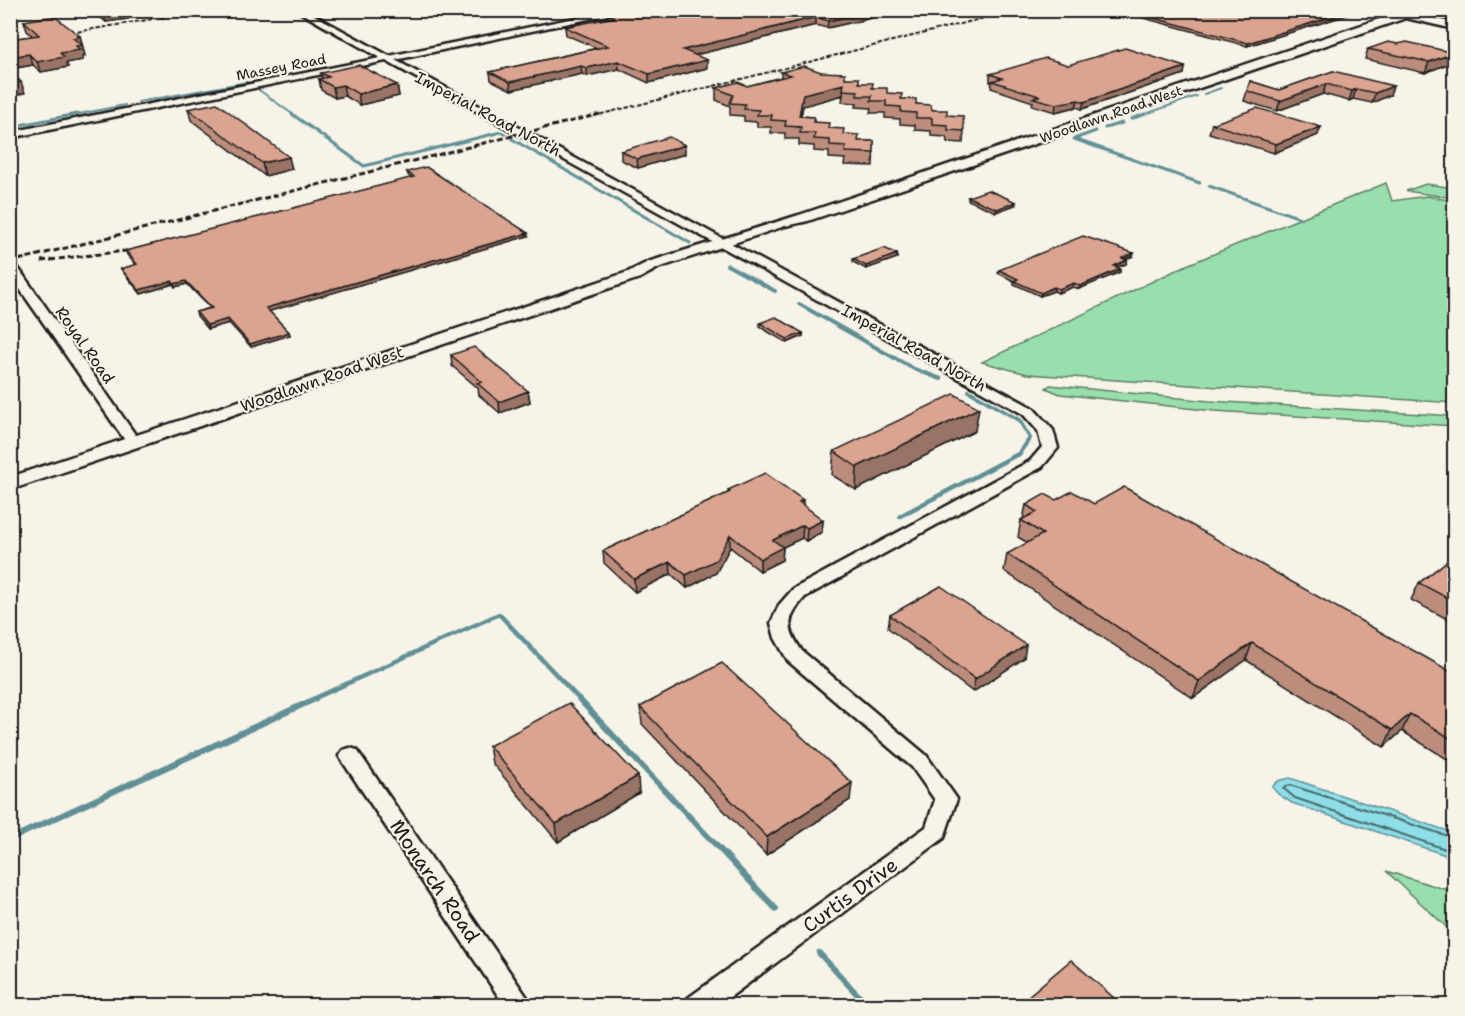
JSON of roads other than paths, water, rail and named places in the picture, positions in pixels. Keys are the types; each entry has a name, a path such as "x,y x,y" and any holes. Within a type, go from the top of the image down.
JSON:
{"main road":[{"path":"1388,10 1455,26"},
{"name":"Woodlawn Road West","path":"10,484 634,275 664,272 727,245 791,228 803,218 1419,10"}],"street":[{"name":"Imperial Road North","path":"299,10 386,60 1028,411 1046,430 1050,448 1036,464 799,593 785,606 779,622 784,639 795,656 918,761"},
{"name":"Massey Road","path":"10,135 628,10"},
{"name":"Royal Road","path":"10,265 134,442"},
{"name":"Monarch Road","path":"350,756 520,1005"},
{"name":"Curtis Drive","path":"697,1005 936,832 946,799 918,761"}],"water":[{"path":"1290,778 1454,833 1454,858 1292,803 1272,787 1278,781"}],"waterway":[{"path":"138,102 247,82"},
{"path":"1204,94 1221,88"},
{"path":"259,90 295,116"},
{"path":"1140,116 1197,96"},
{"path":"69,116 125,105"},
{"path":"10,127 77,114"},
{"path":"292,114 364,166 501,132 505,134"},
{"path":"1131,119 1145,114"},
{"path":"1105,128 1122,123"},
{"path":"1096,131 1074,139 1200,183"},
{"path":"512,139 690,243"},
{"path":"1209,186 1300,218"},
{"path":"727,265 775,291"},
{"path":"799,304 914,369 941,379"},
{"path":"969,391 1019,420 1030,438 1019,453"},
{"path":"900,516 1019,453"},
{"path":"311,700 499,614 580,700"},
{"path":"10,839 315,699"},
{"path":"579,699 776,909"},
{"path":"819,953 868,1006"}],"railway":[{"path":"58,35 206,10"},
{"path":"198,17 221,10"},
{"path":"594,116 1016,10"},
{"path":"10,262 600,114"},
{"path":"41,261 142,249"}]}
